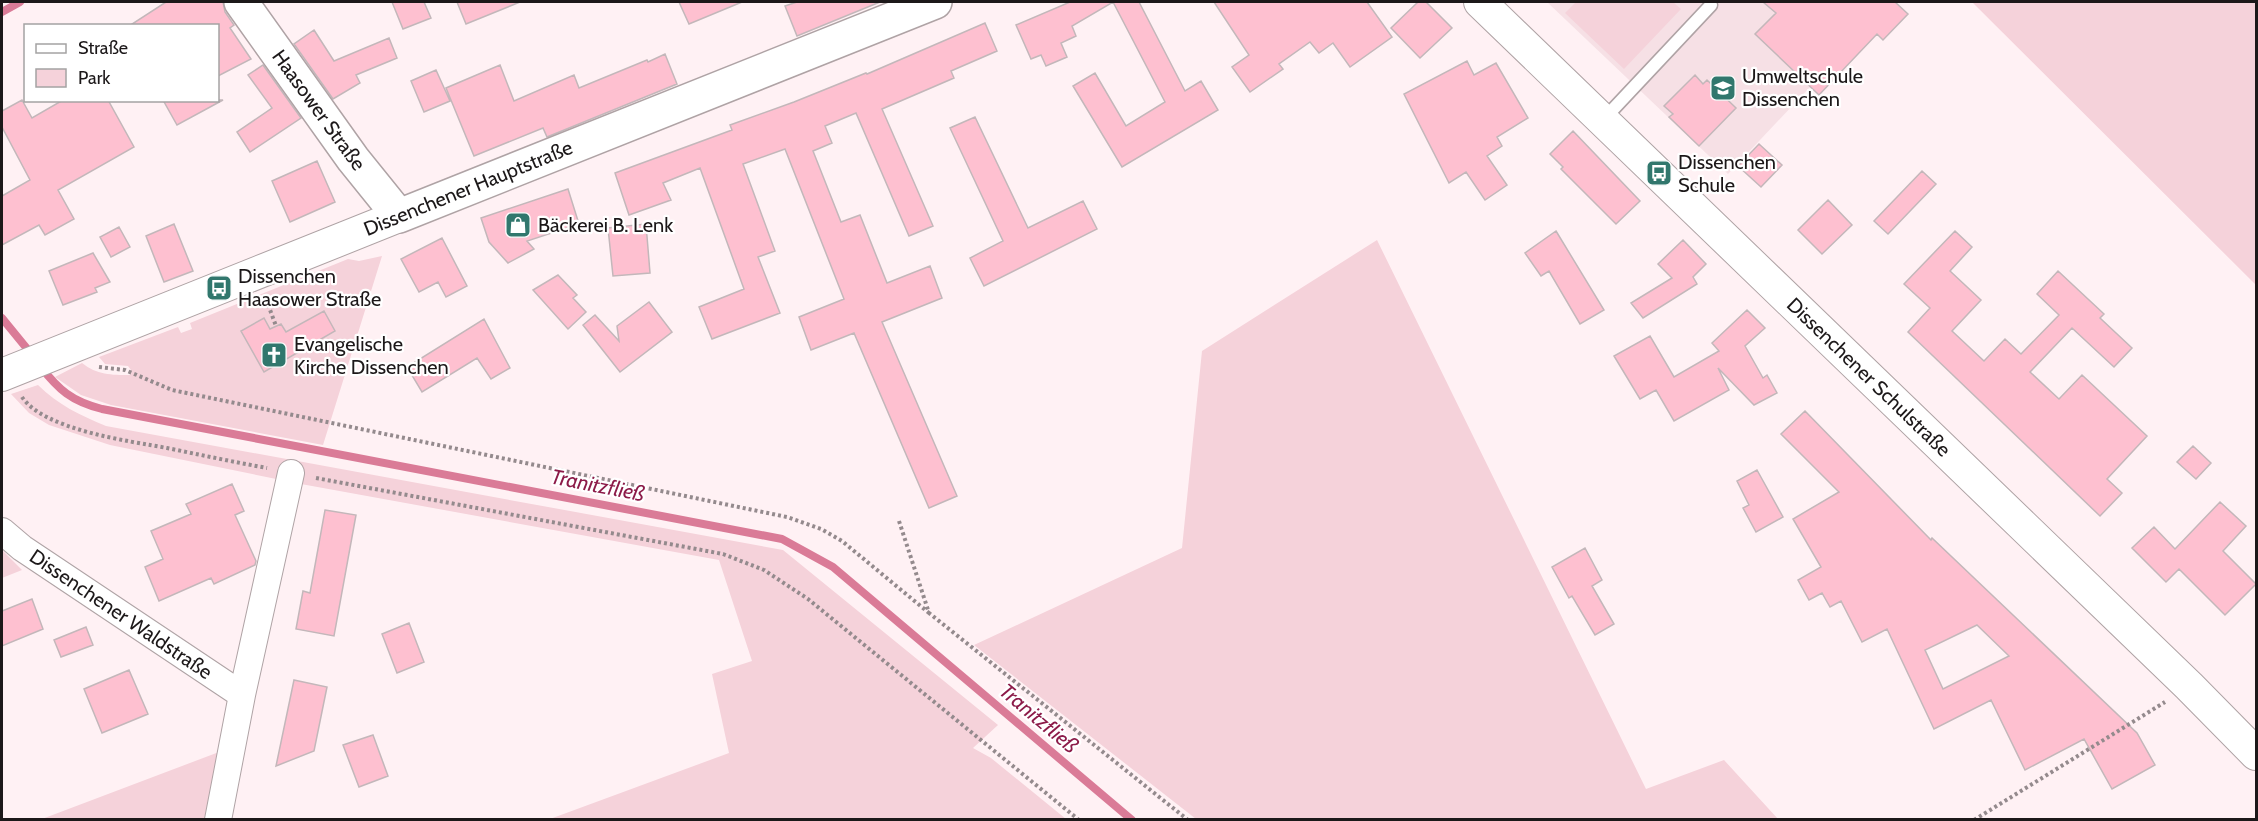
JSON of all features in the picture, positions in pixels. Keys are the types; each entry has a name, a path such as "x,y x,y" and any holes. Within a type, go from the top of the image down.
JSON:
{"main road":[{"name":"Haasower Straße","path":"241,2 353,159 399,216"},
{"name":"Dissenchener Hauptstraße","path":"399,216 935,2"}],"street":[{"name":"Dissenchener Schulstraße","path":"1480,2 2256,754"},
{"name":"Dissenchener Hauptstraße","path":"8,372 399,216"},
{"path":"218,819 242,695 291,473"},
{"name":"Dissenchener Waldstraße","path":"2,531 22,548 242,695"}],"lane":[{"path":"1603,120 1711,5"}],"path":[{"path":"65,350 100,367 125,370 172,390 788,517 821,529 842,541 1188,819"},
{"path":"8,372 28,406 50,418 89,432 291,473 723,554 764,570 808,599 1079,819"},
{"path":"899,521 929,613"},
{"path":"1974,819 2189,687"}],"shaded area":[{"name":"Umweltschule Dissenchen","path":"1547,2 1890,2 1728,174"}],"green space":[{"path":"1576,2 1673,2 1681,9 1624,69 1565,13"},
{"path":"1972,2 2256,2 2256,285"},
{"path":"1377,240 1646,789 1724,760 1778,819 1196,819 974,645 1182,548 1202,351"},
{"path":"382,256 323,445 111,405 81,395 55,377 82,363 99,372 130,375 131,370 128,366 105,364 99,357 178,327 181,333 192,329 190,323 348,259 359,261"},
{"path":"38,385 70,409 106,426 783,550 998,725 973,748 991,758 1066,819 550,819 729,753 712,674 752,661 719,560 301,484 110,445 49,425 29,413 11,394"},
{"path":"2,550 22,570 2,578"},
{"path":"219,752 204,819 42,819"}],"building":[{"path":"166,2 223,2 225,12 234,25 230,28 251,59 219,75 219,24 132,24"},
{"path":"392,2 424,2 431,18 403,29"},
{"path":"457,2 520,2 466,24"},
{"path":"679,2 742,2 689,24"},
{"path":"797,2 880,2 797,36 785,6"},
{"path":"1070,2 1113,2 1072,26 1076,36 1061,43 1067,57 1046,66 1041,55 1031,59 1016,25"},
{"path":"1113,2 1139,2 1185,91 1201,81 1218,110 1122,167 1073,86 1095,73 1126,126 1165,102"},
{"path":"1214,2 1367,2 1392,37 1350,67 1333,43 1319,53 1310,42 1279,64 1283,69 1250,92 1232,67 1249,55"},
{"path":"1418,2 1426,2 1452,28 1420,58 1391,28"},
{"path":"1763,2 1895,2 1908,14 1883,40 1877,34 1819,95 1755,34 1776,13"},
{"path":"985,23 997,51 951,71 954,78 882,109 933,226 909,236 856,113 825,126 832,143 813,151 841,222 860,215 887,283 930,266 942,298 882,322 957,496 929,508 854,333 811,350 799,317 844,299 785,149 743,164 775,251 758,257 780,313 712,339 699,307 744,289 700,168 663,183 671,200 629,215 615,173 732,130 730,125 867,74"},
{"path":"314,30 334,61 389,38 397,58 356,75 360,83 333,99 294,44"},
{"path":"665,54 677,84 547,137 543,128 474,156 446,88 500,65 514,101 574,75 579,88"},
{"path":"1467,61 1474,75 1496,63 1528,118 1497,137 1502,146 1487,156 1507,185 1485,200 1466,172 1449,183 1404,94"},
{"path":"263,65 301,118 250,152 237,132 272,108 248,75"},
{"path":"436,70 450,101 424,112 411,81"},
{"path":"1695,75 1703,84 1707,80 1736,108 1699,146 1669,117 1673,114 1664,106"},
{"path":"22,100 32,118 60,102 109,102 134,147 58,190 74,219 45,235 39,225 2,245 2,196 30,180 2,127 2,111"},
{"path":"223,100 177,125 164,102 219,102"},
{"path":"975,117 1028,228 1083,201 1097,229 984,286 970,258 1003,241 950,128"},
{"path":"1573,131 1640,201 1616,224 1561,169 1563,167 1550,154"},
{"path":"1759,144 1782,165 1761,187 1738,166"},
{"path":"317,161 335,202 290,222 272,181"},
{"path":"1922,171 1936,184 1888,234 1874,221"},
{"name":"Bäckerei B. Lenk","path":"568,189 579,224 527,241 534,249 508,263 489,242 481,218"},
{"path":"1828,200 1852,225 1822,254 1798,230"},
{"path":"174,224 193,271 164,282 146,236"},
{"path":"646,224 650,273 613,276 608,228"},
{"path":"119,227 130,247 111,257 100,237"},
{"path":"1556,231 1604,310 1580,324 1549,271 1541,276 1525,253"},
{"path":"1955,231 1972,247 1950,271 1981,300 1952,331 1984,361 2005,339 2021,354 2059,315 2037,294 2058,271 2104,314 2100,318 2132,348 2114,367 2072,328 2030,372 2059,399 2082,375 2147,436 2107,479 2122,493 2100,516 1908,332 1930,308 1904,284"},
{"path":"442,238 467,286 446,297 438,282 419,292 401,259"},
{"path":"1683,240 1706,264 1693,277 1697,284 1643,318 1631,303 1672,278 1658,264"},
{"path":"93,253 110,282 95,288 97,292 63,305 49,271"},
{"path":"558,275 577,295 573,298 586,312 568,329 533,290"},
{"path":"649,302 672,332 620,372 583,325 595,315 619,341 617,326"},
{"path":"1747,310 1765,328 1745,346 1763,378 1767,375 1777,393 1754,405 1718,368 1729,390 1674,421 1656,390 1640,399 1614,356 1650,336 1674,377 1719,351 1712,343"},
{"name":"Evangelische Kirche Dissenchen","path":"324,311 335,331 264,372 241,331 264,318 270,329 281,324 286,332"},
{"path":"484,319 510,368 491,379 477,358 422,392 407,367"},
{"path":"1805,411 1931,540 1932,538 2137,733 2155,765 2112,789 2084,739 2025,770 1991,700 1934,729 1887,629 1862,642 1841,601 1830,607 1822,593 1809,600 1798,580 1821,567 1793,519 1839,492 1781,434","holes":["1977,625 2009,656 1943,689 1925,650"]},
{"path":"2193,446 2211,463 2196,479 2177,462"},
{"path":"1757,470 1783,517 1756,532 1743,508 1749,505 1737,481"},
{"path":"232,484 244,511 235,515 256,561 255,565 214,584 211,578 159,601 145,567 163,559 151,531 191,514 186,504"},
{"path":"2220,502 2246,526 2223,551 2256,584 2225,615 2179,569 2166,582 2132,548 2154,527 2175,549"},
{"path":"325,510 356,515 334,636 296,629 303,591 310,593"},
{"path":"1585,548 1602,580 1592,586 1614,624 1595,635 1572,596 1569,598 1552,567"},
{"path":"32,599 43,629 2,646 2,611"},
{"path":"409,623 424,662 397,673 382,634"},
{"path":"86,627 93,645 61,657 54,640"},
{"path":"129,670 148,714 102,733 84,689"},
{"path":"294,680 327,687 314,751 276,766"},
{"path":"373,735 388,776 359,787 343,745"}],"waterway":[{"path":"2,12 20,2"},
{"name":"Tranitzfließ","path":"2,318 33,356"},
{"name":"Tranitzfließ","path":"40,366 66,394 102,409 782,539 833,567 1132,820"}],"place":[{"name":"Umweltschule Dissenchen","path":"1723,88"},
{"name":"Dissenchen Schule","path":"1659,173"},
{"name":"Bäckerei B. Lenk","path":"518,225"},
{"name":"Dissenchen Haasower Straße","path":"219,288"},
{"name":"Evangelische Kirche Dissenchen","path":"274,355"}]}
